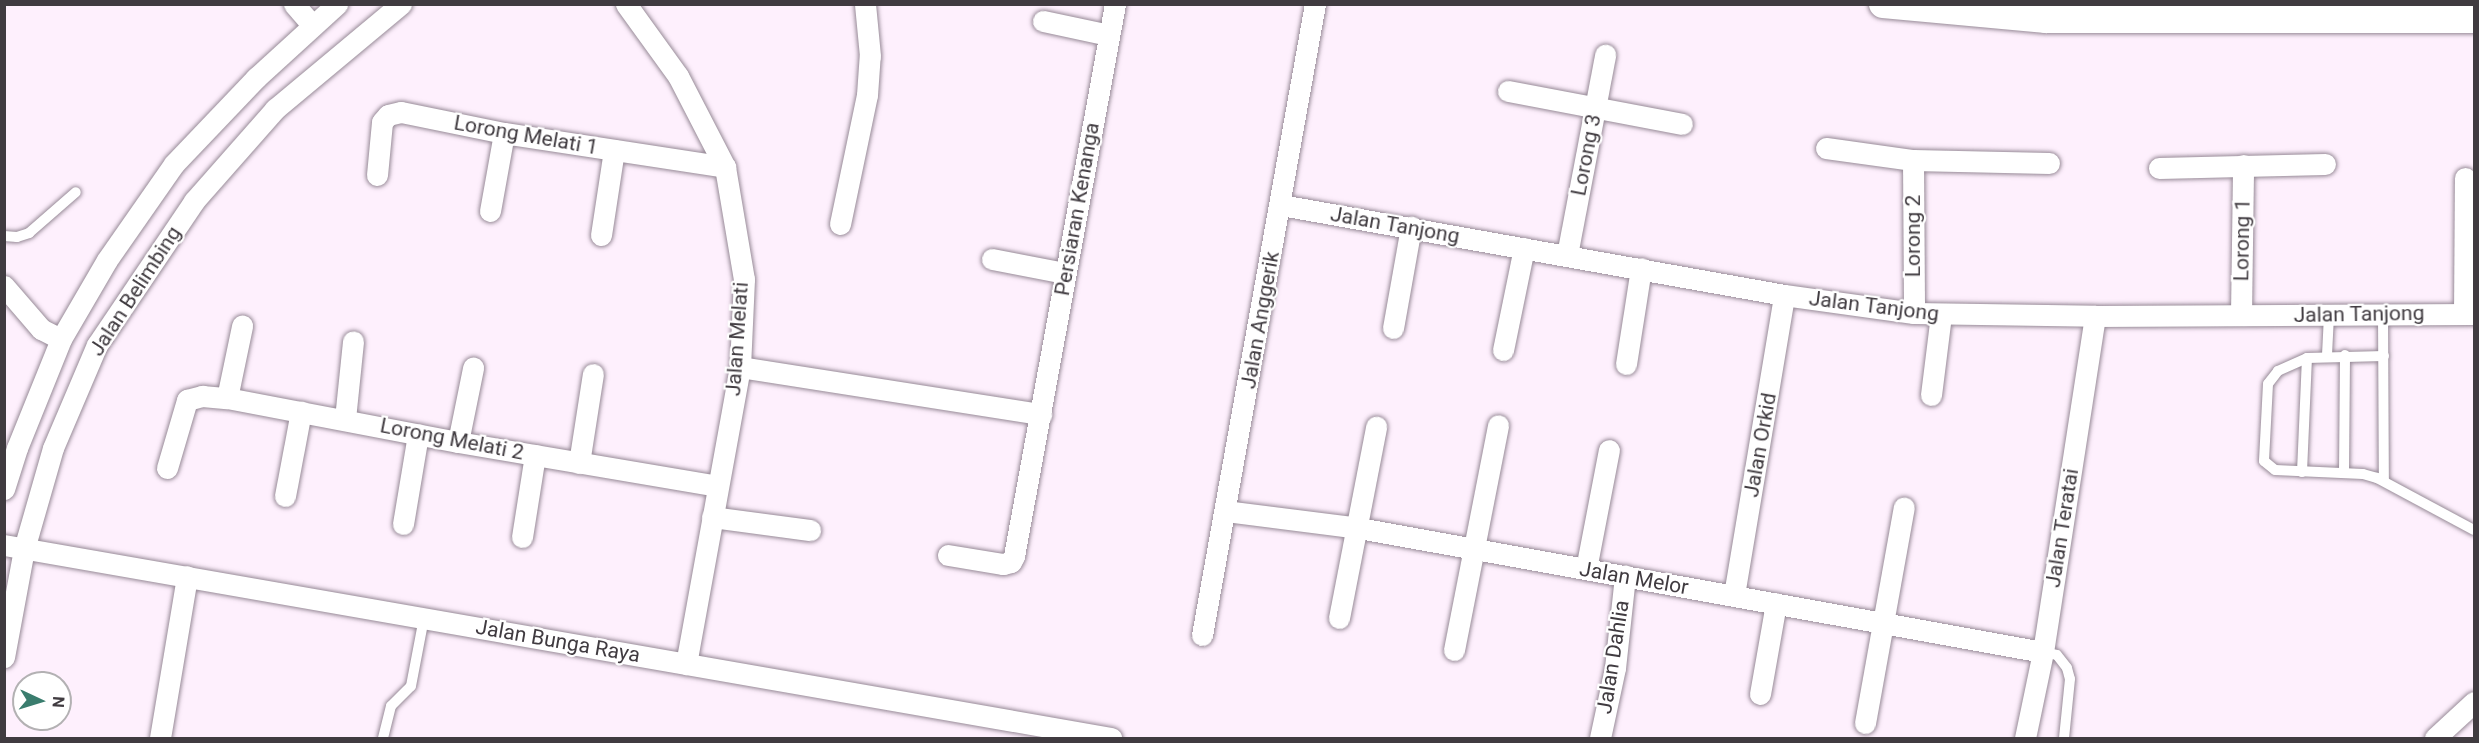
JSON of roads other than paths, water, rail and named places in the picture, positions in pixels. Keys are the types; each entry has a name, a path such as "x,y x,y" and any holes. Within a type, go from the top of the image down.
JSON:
{"main road":[{"path":"1883,4 2046,19 2475,19"}],"street":[{"path":"294,4 312,25"},
{"name":"Jalan Belimbing","path":"4,489 17,448 61,339 107,260 174,164 312,25 337,4"},
{"name":"Jalan Belimbing","path":"4,657 14,547 97,345 130,292 194,201 275,109 401,4"},
{"name":"Jalan Melati","path":"626,4 678,76 725,167 744,279 740,367 687,664"},
{"path":"840,224 867,95 870,56 864,4"},
{"name":"Persiaran Kenanga","path":"948,555 1003,564 1011,562 1014,556 1115,4"},
{"name":"Jalan Anggerik","path":"1202,635 1281,205 1315,4"},
{"path":"1043,21 1109,35"},
{"name":"Lorong 3","path":"1567,255 1605,55"},
{"path":"1508,91 1682,124"},
{"name":"Lorong Melati 1","path":"377,175 382,122 387,115 401,112 504,133 725,167"},
{"path":"490,211 504,133"},
{"path":"1826,148 1913,160 2049,163"},
{"path":"601,235 614,150"},
{"name":"Lorong 2","path":"1913,160 1914,313"},
{"path":"2158,168 2325,164"},
{"name":"Lorong 1","path":"2241,315 2242,165"},
{"path":"2465,178 2469,314"},
{"name":"Jalan Tanjong","path":"1281,205 1784,295 1914,313 2095,316 2469,314"},
{"path":"1393,328 1411,227"},
{"path":"1503,350 1524,248"},
{"path":"992,259 1065,273"},
{"path":"1626,364 1641,268"},
{"path":"4,286 41,329 61,339"},
{"name":"Jalan Orkid","path":"1734,596 1784,295"},
{"path":"1931,395 1941,315"},
{"name":"Jalan Teratai","path":"2025,738 2043,652 2095,316"},
{"path":"227,398 242,327"},
{"path":"345,419 353,341"},
{"path":"740,367 1041,414"},
{"path":"458,442 473,368"},
{"path":"579,463 593,374"},
{"name":"Lorong Melati 2","path":"167,468 187,400 202,396 227,398 458,442 717,486"},
{"path":"285,496 301,411"},
{"path":"1454,650 1472,548 1498,425"},
{"path":"1339,618 1359,528 1376,427"},
{"path":"403,524 418,434"},
{"path":"1586,569 1608,450"},
{"path":"522,537 535,455"},
{"path":"1865,723 1904,507"},
{"name":"Jalan Melor","path":"1225,511 1359,528 2043,652"},
{"path":"712,516 810,530"},
{"name":"Jalan Bunga Raya","path":"14,547 1101,738"},
{"path":"160,738 187,576"},
{"name":"Jalan Dahlia","path":"1600,738 1615,668 1625,576"},
{"path":"1760,694 1776,603"},
{"path":"2435,738 2475,702"}],"lane":[{"path":"4,236 17,237 29,233 76,192"},
{"path":"2383,314 2384,482"},
{"path":"2327,356 2329,315"},
{"path":"2384,356 2345,355 2307,358 2278,371 2268,384 2263,445 2264,461 2275,470 2363,474 2384,482 2475,530"},
{"path":"2344,472 2345,355"},
{"path":"2302,472 2307,358"},
{"path":"382,738 391,706 411,686 424,618"},
{"path":"2043,652 2057,655 2067,668 2070,679 2064,738"}]}
